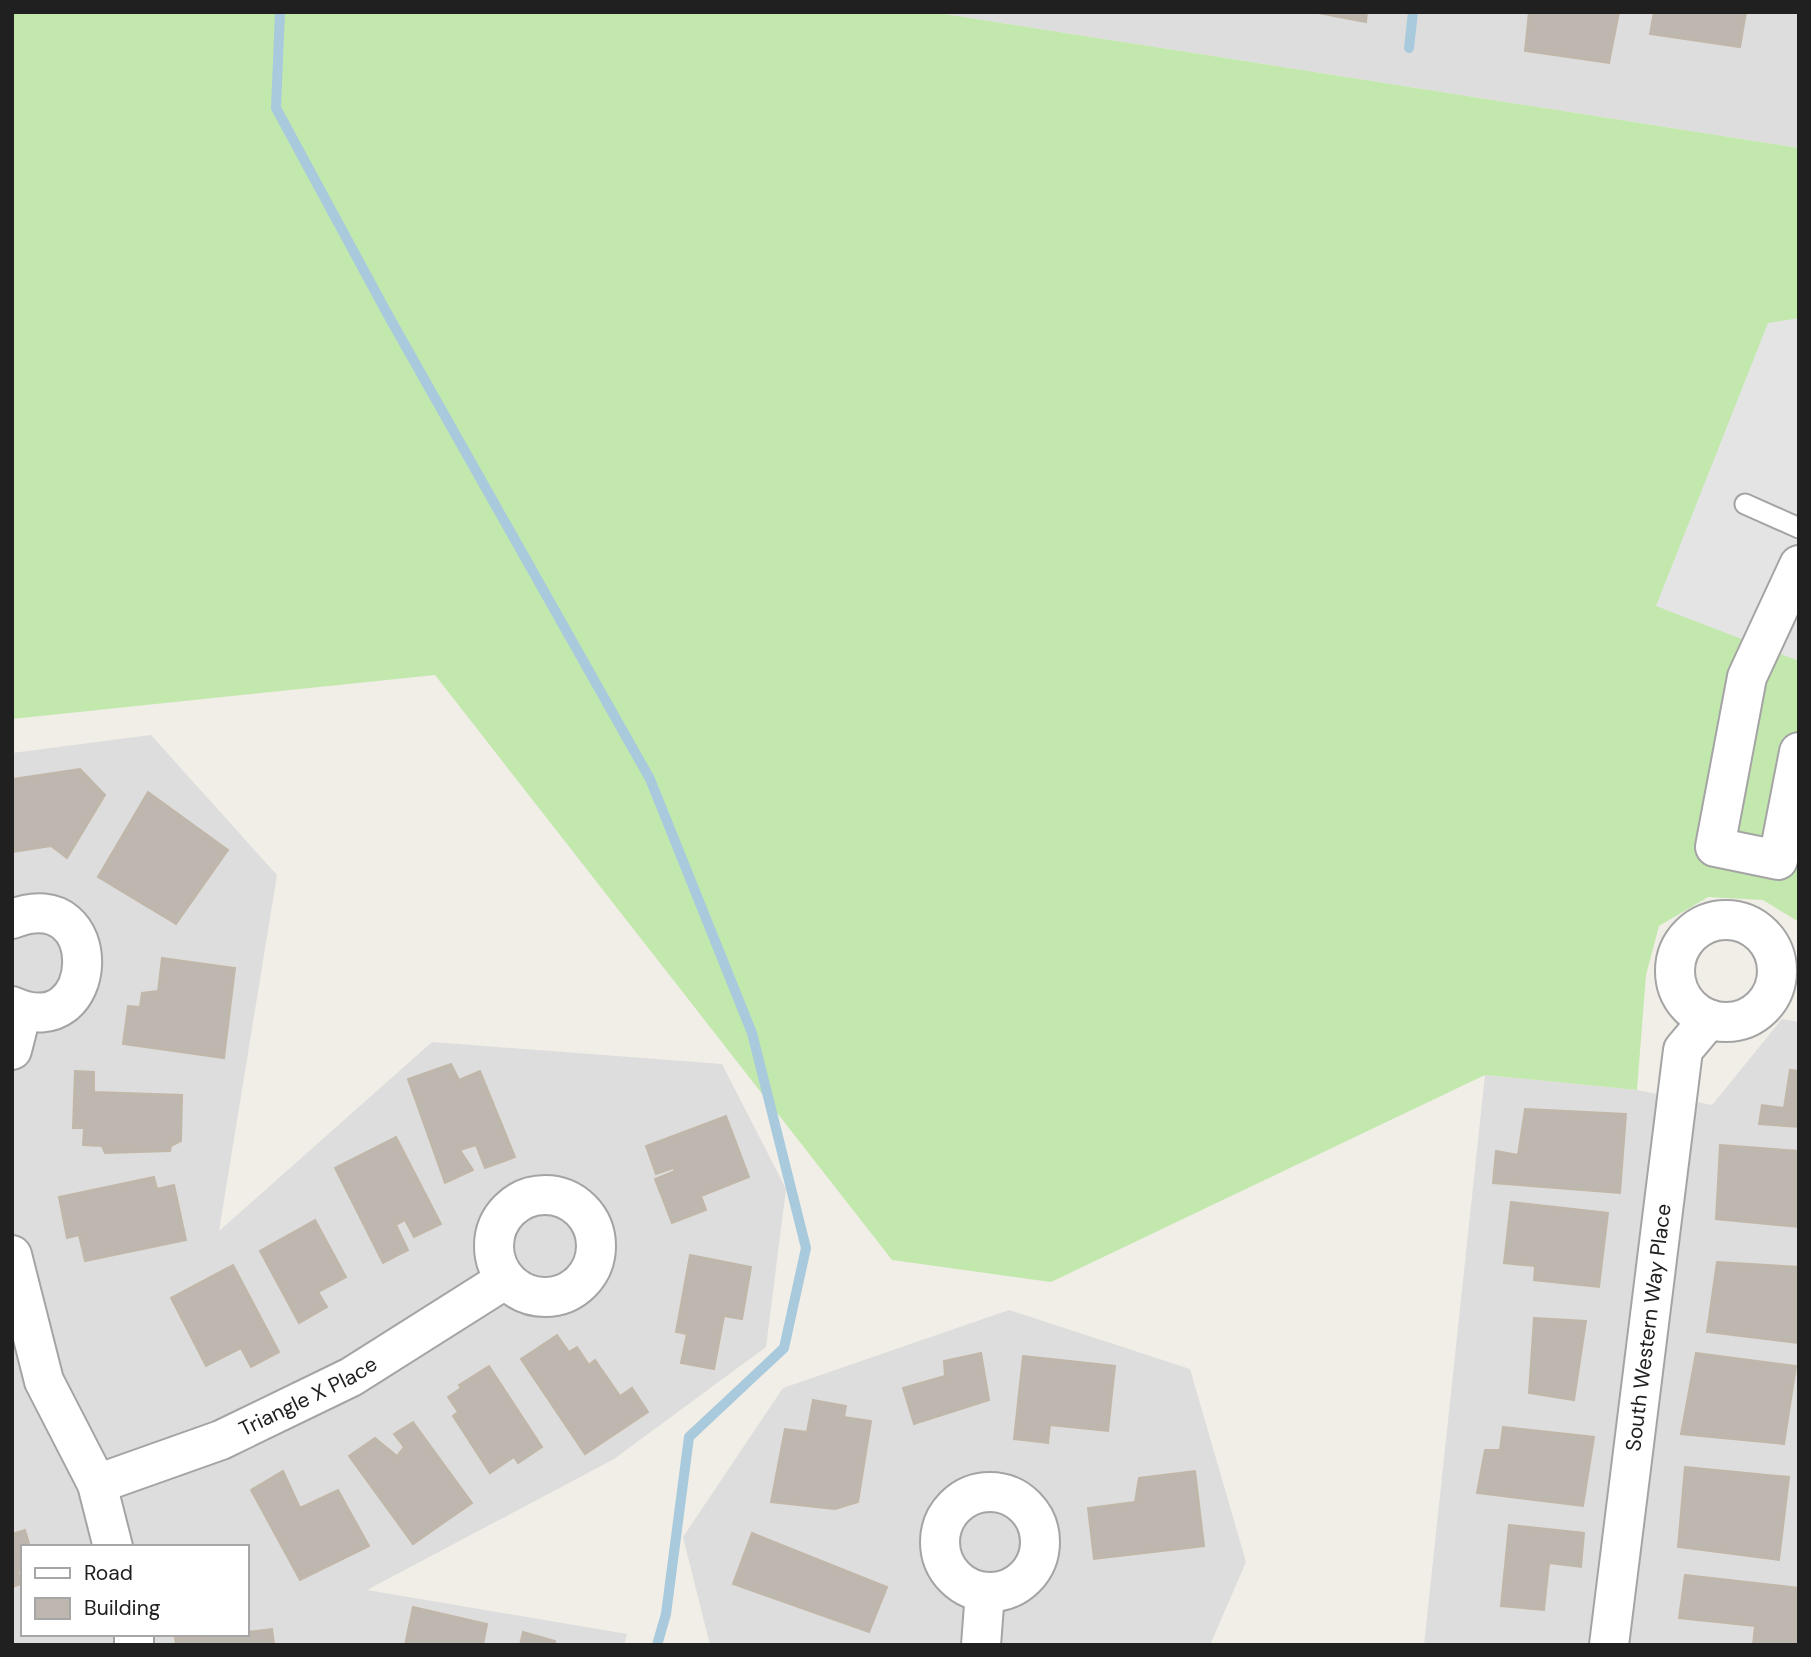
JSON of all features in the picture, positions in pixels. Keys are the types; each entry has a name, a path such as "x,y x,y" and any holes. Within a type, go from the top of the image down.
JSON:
{"street":[{"path":"1799,565 1747,677 1715,847 1788,862 1799,752"},
{"path":"12,919 41,914 57,918 70,928 80,941 85,956 81,980 68,1000 54,1009 39,1013 17,1009 12,1050"},
{"name":"South Western Way Place","path":"1609,1645 1683,1050 1709,1019"},
{"path":"12,1255 44,1381 97,1484 112,1545"},
{"name":"Triangle X Place","path":"97,1484 221,1440 351,1377 506,1279"},
{"path":"981,1645 985,1592"}],"lane":[{"path":"1745,504 1799,528"}],"shaded area":[{"path":"932,12 1799,12 1799,148"},
{"path":"1799,318 1799,661 1656,606 1768,323"},
{"path":"151,735 277,875 219,1231 432,1042 722,1064 786,1189 766,1347 614,1459 367,1590 627,1634 624,1645 12,1645 12,753"},
{"path":"1782,1019 1799,1022 1799,1645 1424,1645 1485,1075 1637,1090 1712,1105"},
{"path":"1009,1310 1190,1369 1246,1562 1210,1645 710,1645 683,1537 783,1388"}],"green space":[{"path":"12,12 932,12 1799,148 1799,922 1763,900 1708,897 1659,926 1646,975 1637,1090 1485,1075 1051,1282 892,1260 435,675 12,719"}],"building":[{"path":"1313,12 1367,12 1366,22"},
{"path":"1529,12 1619,12 1609,63 1525,51"},
{"path":"1654,12 1746,12 1740,47 1650,34"},
{"path":"80,769 105,795 67,858 51,846 12,852 12,779"},
{"path":"148,792 228,850 176,924 98,877"},
{"path":"162,958 235,968 224,1058 123,1044 128,1006 140,1007 142,993 158,991"},
{"path":"451,1064 459,1080 480,1071 515,1157 485,1168 476,1145 460,1150 473,1170 445,1183 408,1079"},
{"path":"1790,1070 1799,1071 1799,1127 1759,1124 1762,1105 1784,1108"},
{"path":"75,1071 94,1072 94,1092 182,1095 181,1141 171,1146 170,1151 105,1153 102,1146 83,1145 84,1128 73,1128"},
{"path":"1525,1109 1626,1114 1620,1193 1493,1183 1496,1151 1518,1155"},
{"path":"726,1116 749,1177 701,1196 706,1210 672,1223 655,1179 675,1171 673,1168 656,1174 646,1146"},
{"path":"396,1137 441,1224 414,1237 405,1220 396,1225 408,1250 383,1263 335,1168"},
{"path":"1720,1145 1799,1151 1799,1227 1716,1219"},
{"path":"154,1177 157,1189 174,1185 186,1240 85,1261 79,1235 67,1238 59,1197"},
{"path":"1511,1202 1608,1213 1599,1287 1534,1280 1535,1266 1504,1263"},
{"path":"315,1220 346,1277 318,1292 327,1307 299,1323 260,1251"},
{"path":"690,1255 751,1267 742,1319 724,1316 714,1369 681,1363 687,1334 676,1332"},
{"path":"1717,1262 1799,1267 1799,1343 1707,1332"},
{"path":"233,1265 279,1352 251,1367 241,1348 206,1366 171,1298"},
{"path":"1534,1318 1586,1321 1574,1400 1529,1393"},
{"path":"557,1335 569,1352 577,1347 589,1365 595,1360 620,1396 632,1388 648,1412 585,1454 521,1359"},
{"path":"981,1353 989,1400 914,1424 903,1388 945,1376 944,1361"},
{"path":"1696,1353 1796,1366 1784,1444 1681,1434"},
{"path":"1023,1356 1115,1366 1108,1431 1050,1425 1048,1443 1014,1439"},
{"path":"489,1366 542,1447 518,1463 514,1457 490,1473 453,1416 458,1412 448,1397 461,1388 459,1385"},
{"path":"813,1400 846,1406 844,1417 871,1421 858,1502 835,1509 771,1502 785,1429 807,1432"},
{"path":"413,1422 472,1503 413,1544 349,1456 375,1438 397,1456 404,1447 394,1434"},
{"path":"1503,1427 1594,1437 1583,1506 1477,1493 1485,1450 1500,1450"},
{"path":"1685,1467 1789,1477 1779,1560 1678,1547"},
{"path":"283,1471 300,1508 338,1490 369,1546 300,1580 251,1490"},
{"path":"1195,1471 1204,1546 1094,1559 1088,1508 1135,1502 1139,1478"},
{"path":"1509,1525 1584,1533 1581,1567 1549,1563 1544,1610 1501,1606"},
{"path":"25,1530 29,1545 21,1545 21,1570 18,1571 21,1584 12,1587 12,1534"},
{"path":"752,1533 887,1587 869,1632 733,1584"},
{"path":"1685,1575 1799,1588 1799,1645 1753,1645 1755,1626 1679,1618"},
{"path":"413,1607 487,1624 483,1645 405,1645"},
{"path":"272,1629 274,1645 176,1645 175,1638 248,1636 248,1632"},
{"path":"523,1632 555,1641 556,1645 520,1645"}],"waterway":[{"path":"280,12 276,108 388,315 650,779 752,1033 806,1248 784,1348 689,1437 666,1614 657,1645"},
{"path":"1409,48 1413,12"}]}
